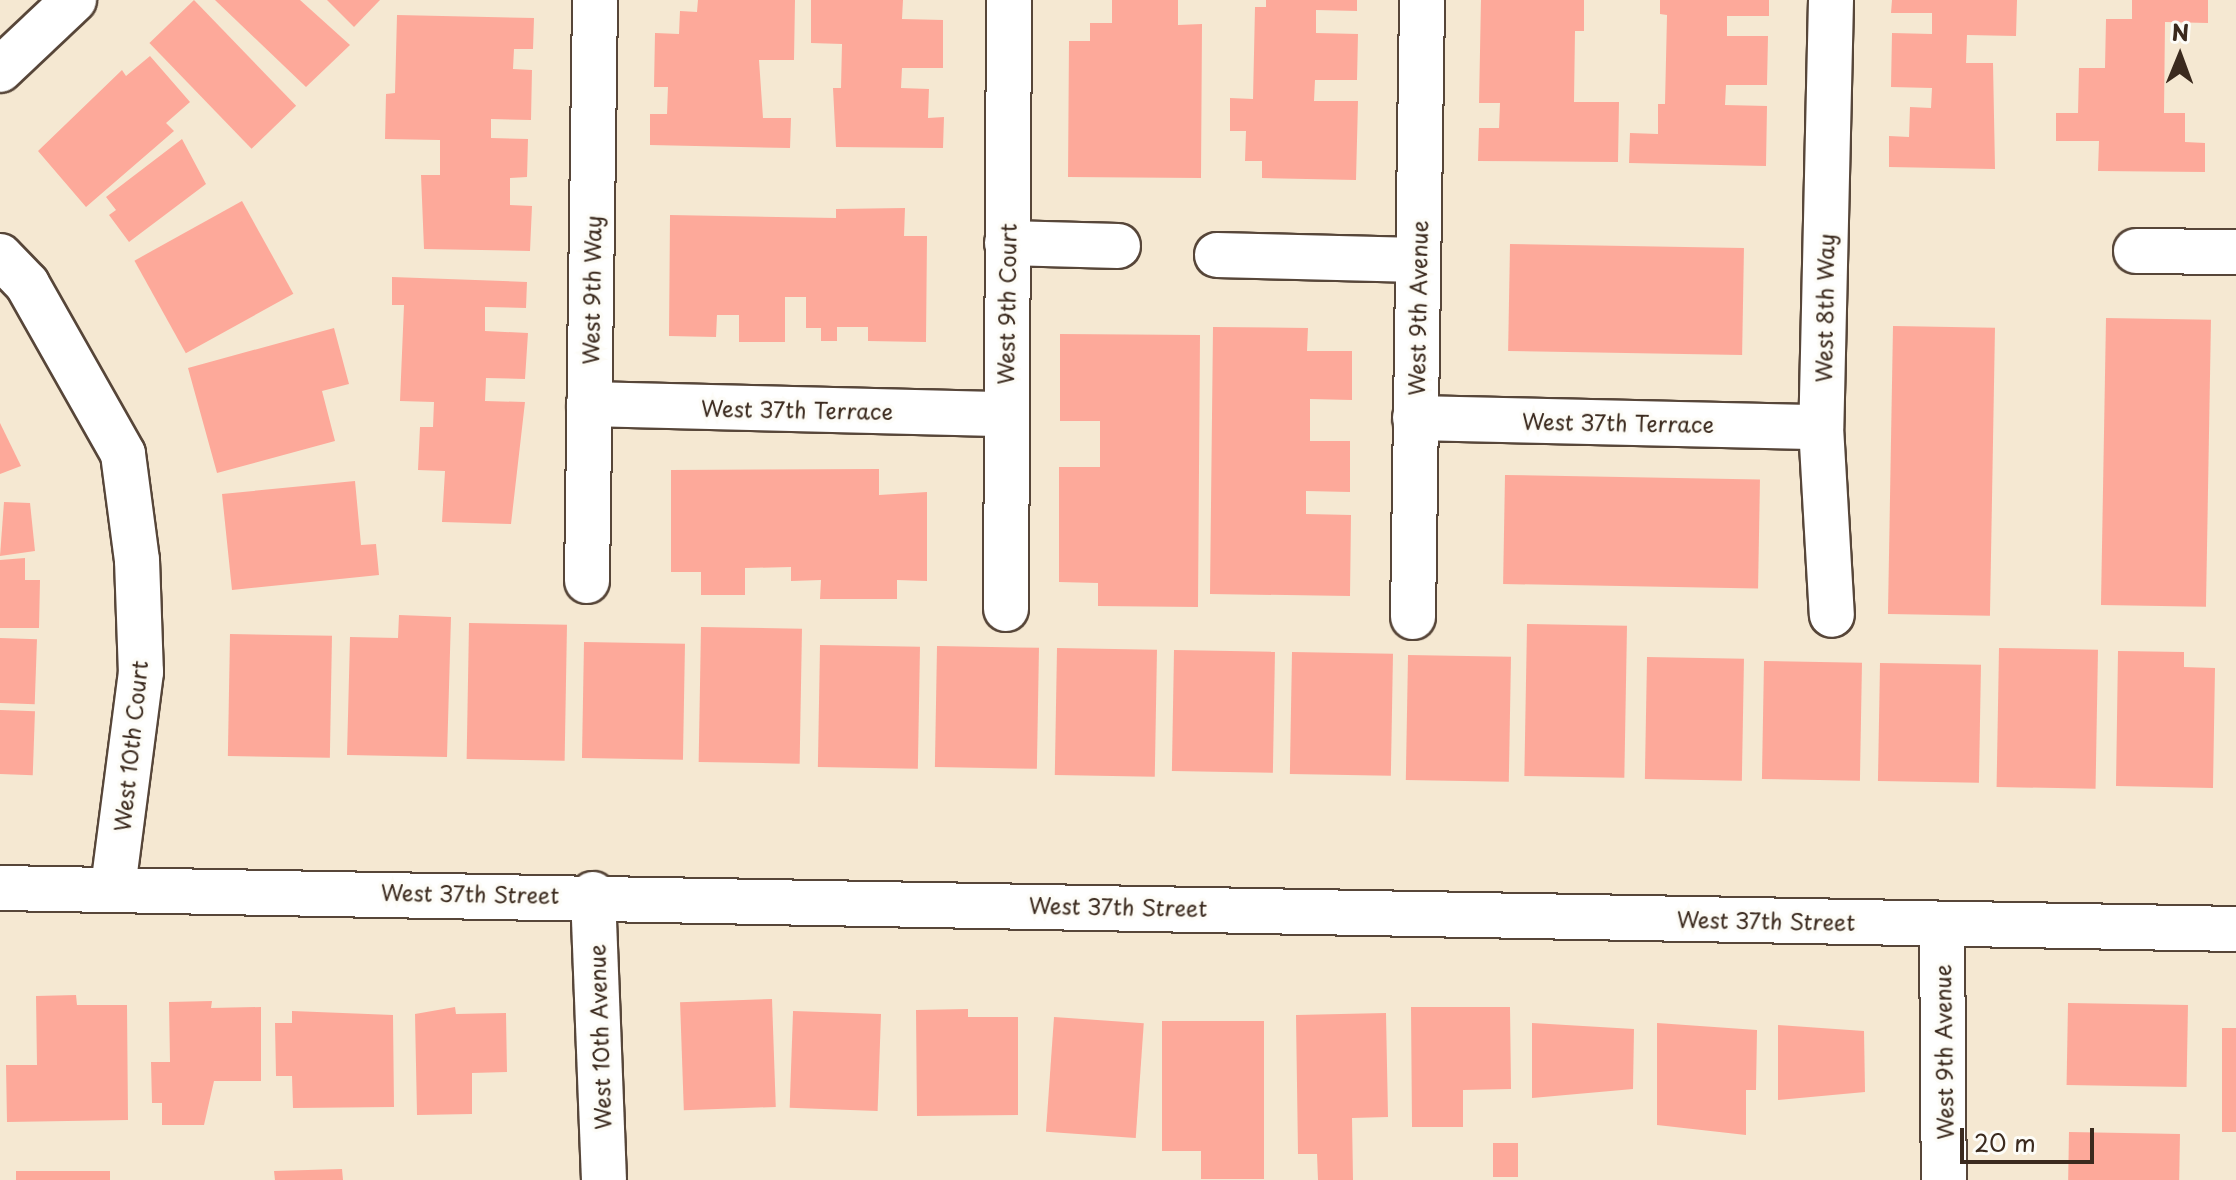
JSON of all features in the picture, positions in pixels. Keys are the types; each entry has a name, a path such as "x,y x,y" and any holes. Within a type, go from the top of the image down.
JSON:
{"street":[{"path":"0,70 74,0"},
{"name":"West 9th Way","path":"587,581 595,0"},
{"name":"West 9th Court","path":"1006,609 1009,0"},
{"name":"West 9th Avenue","path":"1413,617 1422,0"},
{"name":"West 8th Way","path":"1831,0 1821,427 1832,615"},
{"path":"1007,243 1118,246"},
{"path":"2136,251 2236,252"},
{"path":"1217,255 1418,260"},
{"name":"West 10th Court","path":"0,256 27,284 123,454 137,560 141,672 113,889"},
{"name":"West 37th Terrace","path":"589,404 1005,414"},
{"name":"West 37th Terrace","path":"1415,418 1821,427"},
{"name":"West 37th Street","path":"0,888 593,894 2236,929"},
{"name":"West 10th Avenue","path":"593,894 604,1180"},
{"name":"West 9th Avenue","path":"1942,924 1944,1180"}],"building":[{"path":"194,0 296,106 252,149 149,43"},
{"path":"215,0 300,0 350,45 306,87"},
{"path":"327,0 380,0 354,27"},
{"path":"698,0 795,0 794,60 759,60 763,118 791,118 790,148 650,145 650,114 667,114 668,87 654,87 655,33 679,34 680,11 697,12"},
{"path":"811,0 903,0 902,19 943,20 943,68 902,68 901,88 929,89 928,118 944,117 943,148 836,147 833,88 841,88 842,44 811,43"},
{"path":"1112,0 1178,0 1178,25 1202,24 1201,178 1068,177 1069,41 1090,41 1090,23 1112,23"},
{"path":"1266,0 1357,0 1357,11 1316,10 1316,33 1358,34 1357,80 1315,80 1314,101 1358,101 1356,180 1262,178 1262,161 1245,161 1246,131 1230,131 1230,98 1253,99 1255,7 1266,7"},
{"path":"1481,0 1584,0 1584,31 1575,31 1574,102 1619,102 1618,162 1478,161 1479,128 1499,128 1500,103 1479,103"},
{"path":"1660,0 1769,0 1769,16 1727,16 1727,36 1768,36 1767,85 1726,85 1725,105 1767,106 1766,166 1629,163 1630,133 1658,134 1658,104 1665,104 1667,15 1660,14"},
{"path":"1892,0 2017,0 2016,36 1967,35 1966,63 1993,63 1995,169 1889,167 1889,136 1909,137 1910,107 1931,108 1932,88 1891,87 1892,33 1932,34 1932,13 1891,13"},
{"path":"2132,0 2208,0 2208,23 2165,22 2164,113 2185,113 2185,142 2205,143 2205,172 2098,171 2099,141 2056,141 2056,113 2078,113 2079,68 2105,68 2106,19 2132,19"},
{"path":"397,15 534,18 533,49 514,49 513,69 532,70 531,120 491,119 491,138 528,139 527,177 510,178 510,205 532,206 530,251 424,249 421,175 440,175 440,140 385,139 386,94 395,93"},
{"path":"150,56 190,102 166,123 174,131 86,207 38,151 122,70 126,76"},
{"path":"182,139 206,184 129,242 109,215 116,210 106,197"},
{"path":"242,201 293,294 186,353 134,261"},
{"path":"905,208 904,236 927,236 926,342 868,341 868,327 837,327 837,341 821,341 821,328 806,328 806,297 785,297 785,342 739,342 739,315 717,315 716,337 669,336 670,215 836,218 836,209"},
{"path":"1510,244 1744,248 1742,355 1508,351"},
{"path":"392,277 527,282 526,308 485,307 485,331 528,333 525,379 486,378 485,401 525,402 511,524 442,522 445,471 418,470 420,427 433,427 434,402 400,401 404,305 392,305"},
{"path":"2106,318 2211,320 2206,607 2101,605"},
{"path":"1893,326 1995,328 1990,616 1888,614"},
{"path":"1213,327 1308,328 1307,351 1352,351 1352,400 1310,399 1310,441 1350,441 1350,492 1306,491 1306,514 1351,515 1350,596 1210,594"},
{"path":"334,328 349,384 322,391 335,441 217,473 188,368"},
{"path":"1060,334 1200,335 1198,607 1098,606 1098,583 1059,582 1059,467 1100,467 1100,421 1060,421"},
{"path":"0,423 21,466 0,474"},
{"path":"879,469 879,495 927,492 927,581 897,580 897,599 820,599 821,580 791,581 791,567 745,568 745,595 701,595 701,572 671,572 671,470"},
{"path":"1505,475 1760,479 1758,588 1503,584"},
{"path":"355,481 361,545 376,544 379,575 232,590 222,494"},
{"path":"4,502 30,503 35,551 0,556"},
{"path":"25,558 25,580 40,580 39,628 0,628 0,560"},
{"path":"399,615 451,617 447,757 347,755 350,637 398,638"},
{"path":"469,623 567,625 565,761 467,759"},
{"path":"1527,624 1627,626 1624,778 1524,776"},
{"path":"701,627 802,629 800,764 699,762"},
{"path":"230,634 332,636 330,758 228,756"},
{"path":"0,638 37,639 35,704 0,703"},
{"path":"584,642 685,644 683,760 582,758"},
{"path":"820,645 920,647 918,769 818,767"},
{"path":"937,646 1039,648 1037,769 935,767"},
{"path":"1057,648 1157,650 1155,777 1055,775"},
{"path":"1999,648 2098,650 2096,789 1997,787"},
{"path":"1174,650 1275,652 1273,773 1172,771"},
{"path":"2118,651 2184,652 2184,667 2215,668 2213,788 2116,786"},
{"path":"1292,652 1393,654 1391,776 1290,774"},
{"path":"1408,655 1511,657 1509,782 1406,780"},
{"path":"1647,657 1744,659 1742,781 1645,779"},
{"path":"1764,661 1862,663 1860,781 1762,779"},
{"path":"1880,663 1981,665 1979,783 1878,781"},
{"path":"0,710 35,711 33,775 0,774"},
{"path":"76,995 77,1005 127,1005 128,1120 7,1122 6,1065 37,1065 36,996"},
{"path":"772,999 776,1107 684,1110 680,1002"},
{"path":"212,1001 211,1008 261,1007 261,1081 214,1081 204,1125 162,1125 162,1103 152,1103 151,1062 170,1062 169,1002"},
{"path":"2068,1003 2188,1005 2187,1087 2067,1085"},
{"path":"455,1007 456,1014 506,1013 507,1072 472,1073 472,1114 417,1115 415,1014"},
{"path":"1411,1007 1510,1007 1511,1089 1463,1090 1463,1127 1412,1127"},
{"path":"968,1009 968,1017 1018,1017 1018,1115 917,1116 916,1010"},
{"path":"292,1011 393,1015 394,1107 293,1108 292,1076 276,1076 275,1023 292,1023"},
{"path":"793,1011 881,1014 878,1111 790,1108"},
{"path":"1386,1013 1388,1117 1352,1118 1353,1180 1318,1180 1317,1154 1298,1154 1296,1015"},
{"path":"1054,1017 1144,1023 1136,1138 1046,1132"},
{"path":"1162,1021 1264,1021 1264,1179 1201,1179 1201,1151 1162,1151"},
{"path":"1532,1023 1634,1029 1633,1089 1532,1098"},
{"path":"1657,1023 1757,1030 1756,1090 1746,1090 1746,1135 1657,1125"},
{"path":"1778,1025 1864,1031 1865,1092 1778,1100"},
{"path":"2222,1028 2236,1028 2236,1132 2222,1132"},
{"path":"2069,1132 2180,1134 2179,1180 2068,1180"},
{"path":"1493,1143 1518,1143 1518,1177 1493,1177"},
{"path":"342,1169 343,1180 275,1180 274,1171"},
{"path":"16,1171 110,1171 110,1180 16,1180"}]}
